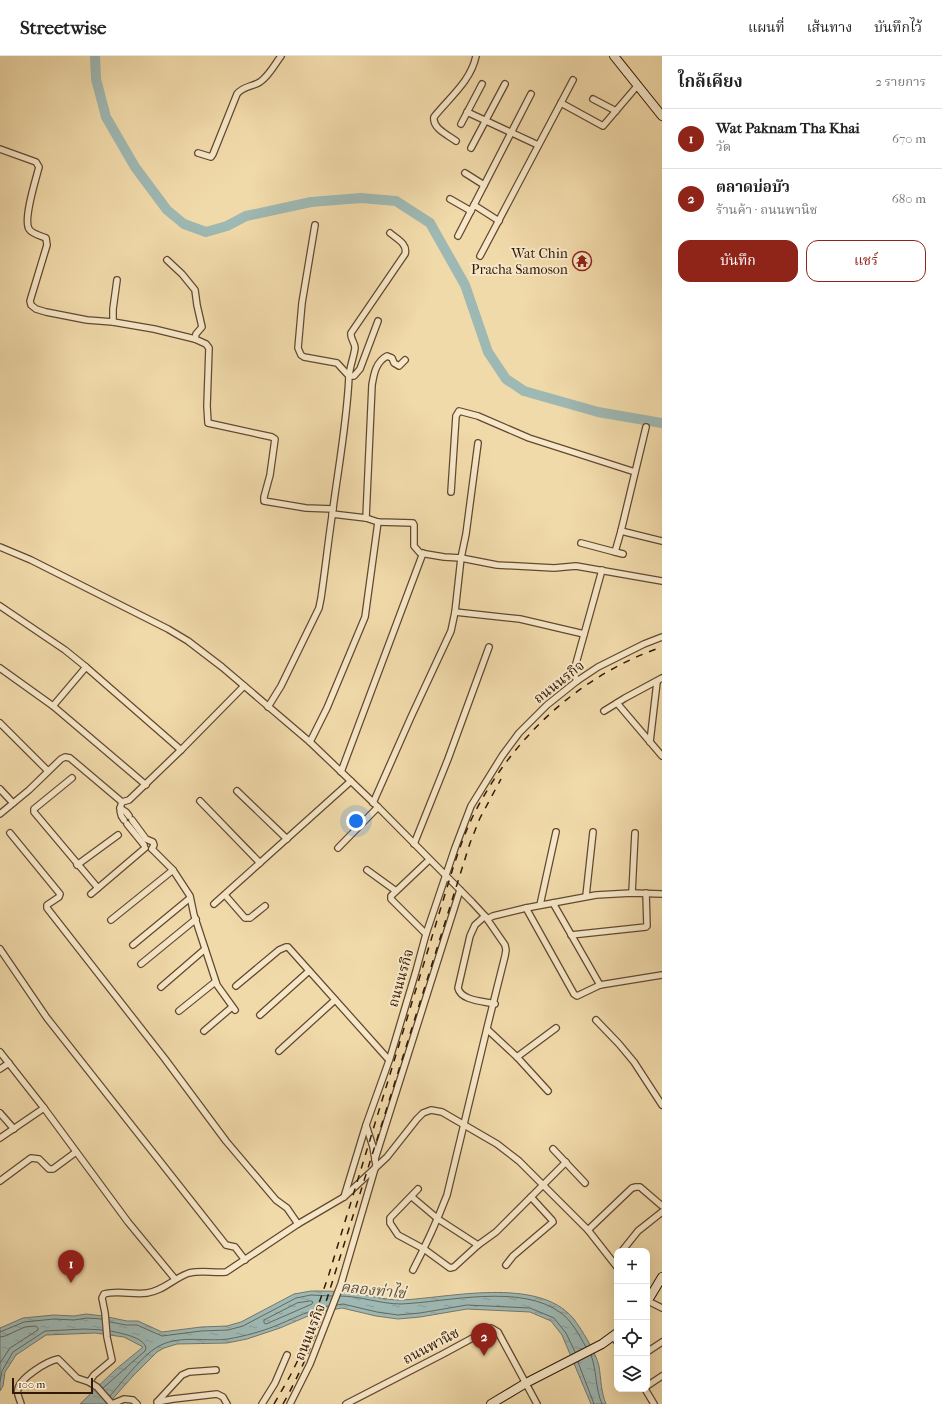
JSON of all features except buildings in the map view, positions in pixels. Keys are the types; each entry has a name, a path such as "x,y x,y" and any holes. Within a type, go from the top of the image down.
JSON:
{"main road":[{"path":"614,56 638,84 662,116"},
{"path":"650,1295 662,1277"},
{"path":"492,1404 526,1383 614,1339"}],"street":[{"path":"198,153 211,157 237,94 243,88 255,84 265,78 281,56"},
{"path":"456,141 436,126 434,116 466,79 472,69 476,56"},
{"path":"480,256 572,80"},
{"path":"461,124 482,84"},
{"path":"471,148 505,84"},
{"path":"561,103 603,126 638,84"},
{"path":"458,236 531,94"},
{"path":"593,99 616,111"},
{"path":"467,112 538,145"},
{"path":"0,149 36,162 39,167 28,212 28,224 29,230 46,238 47,245 30,300 31,305 36,309 46,312 87,320 113,322 154,329 195,339 206,344 209,348 207,406 208,423 276,439 264,501 332,511 378,522 413,523 414,546 417,551 423,553 497,565 554,568 576,566 662,581"},
{"path":"465,173 484,185"},
{"path":"450,199 499,221"},
{"path":"315,225 302,303 298,348 299,353 304,357 336,363 348,376 354,376 360,369 378,321"},
{"path":"268,707 281,686 319,608 342,451 348,397 348,376 355,348 350,336 405,254 405,246 390,233"},
{"path":"167,260 182,274 195,290 202,327 196,334 195,339"},
{"path":"113,322 113,309 117,280"},
{"path":"366,518 372,384 374,373 380,360 387,356 390,356 394,363 399,366 405,360"},
{"path":"451,492 456,416 459,412 478,416 529,438 635,472"},
{"path":"615,552 646,427"},
{"path":"373,803 451,631 455,612 461,558 466,534 478,443"},
{"path":"310,742 327,708 365,617 378,522"},
{"path":"621,531 662,541"},
{"path":"581,543 623,554"},
{"path":"0,547 31,560 168,629 188,641 310,742 351,781 460,890 486,918 505,945 506,950 488,1030 447,1195 424,1249 413,1270"},
{"path":"341,772 423,553"},
{"path":"577,681 574,674 602,570"},
{"path":"0,606 65,650 181,750"},
{"path":"455,612 520,620 584,634"},
{"name":"ถนนนรกิจ","path":"290,1404 310,1364 325,1329 341,1284 375,1169 373,1147 366,1125 389,1060 426,934 467,815 502,756 519,733 547,705 577,681 617,657 662,637"},
{"path":"414,844 448,759 489,647"},
{"path":"53,706 86,667"},
{"path":"0,668 53,706 146,785"},
{"path":"604,711 659,680"},
{"path":"650,742 659,680"},
{"path":"121,805 132,798 146,785 244,686"},
{"path":"617,703 662,756"},
{"path":"0,723 48,771"},
{"path":"0,814 61,758 65,757 70,758 121,805 149,850 152,849 173,870 190,898 215,982 233,1008 204,1031"},
{"path":"72,778 34,809 34,812 77,865 98,888"},
{"path":"214,904 351,781"},
{"path":"0,789 13,803"},
{"path":"237,791 287,839"},
{"path":"200,801 260,863"},
{"path":"121,805 120,816 146,844"},
{"path":"338,848 378,808"},
{"path":"540,905 556,832"},
{"path":"586,896 593,832"},
{"path":"10,833 60,894 59,897 47,905 47,908 165,1059 226,1141 276,1200 287,1208 298,1224"},
{"path":"632,893 635,833"},
{"path":"77,865 118,836"},
{"path":"91,894 151,840 154,843 152,849"},
{"path":"426,934 392,899 391,896 429,860"},
{"path":"111,920 173,870"},
{"path":"367,870 396,891"},
{"path":"375,1159 460,890"},
{"path":"494,1004 468,997 462,994 458,988 470,936 475,926 486,918 586,896 632,893 662,894"},
{"path":"224,894 245,918 250,918 265,906"},
{"path":"571,935 646,927 646,894"},
{"path":"133,944 190,898"},
{"path":"553,903 600,985"},
{"path":"526,908 574,994 577,996 600,985 662,975"},
{"path":"141,964 196,920"},
{"path":"236,986 278,950 288,947 389,1060"},
{"path":"0,949 32,998 68,1046 133,1125 226,1245 235,1247 245,1260"},
{"path":"161,988 205,949"},
{"path":"260,1015 309,972"},
{"path":"179,1011 215,982"},
{"path":"279,1052 335,1000"},
{"path":"596,1020 634,1062 662,1105"},
{"path":"517,1057 556,1028"},
{"path":"488,1030 517,1057 548,1091"},
{"path":"0,1052 44,1108 128,1222 175,1279"},
{"path":"0,1069 9,1063"},
{"path":"0,1138 44,1108"},
{"path":"89,1382 94,1375 112,1360 107,1337 102,1298 104,1294 125,1292 146,1293 156,1291 175,1279 199,1271 217,1273 226,1272 298,1224 344,1197 387,1158 417,1119 424,1113 431,1110 442,1112 497,1144 519,1161 588,1230 614,1263"},
{"path":"0,1113 14,1129"},
{"path":"344,1197 366,1125"},
{"path":"553,1149 585,1182"},
{"path":"0,1181 31,1158 38,1158 50,1170 76,1152"},
{"path":"418,1189 412,1197 390,1218 390,1223 398,1235 424,1249 450,1268 454,1267 478,1245 496,1232 566,1162"},
{"path":"588,1230 632,1188 640,1187 662,1206"},
{"path":"412,1197 438,1218 478,1245"},
{"path":"506,1265 513,1256 552,1222 552,1220 531,1197"},
{"path":"624,1248 638,1231 662,1212"},
{"path":"650,1299 662,1308"},
{"name":"ถนนพานิช","path":"346,1404 491,1328 498,1332 537,1404"},
{"path":"650,1350 662,1342"},
{"path":"262,1404 278,1379 287,1355"},
{"path":"22,1404 17,1393 22,1380 51,1360 58,1359 77,1378 89,1382 97,1387 112,1404 124,1399 133,1400 137,1404"},
{"path":"156,1403 182,1375 188,1372 216,1370"},
{"path":"650,1384 662,1376"},
{"path":"648,1392 654,1404"},
{"path":"156,1403 173,1399 217,1394 224,1397 227,1404"}],"water":[{"path":"311,1291 347,1292 401,1300 492,1292 515,1293 538,1297 557,1305 573,1318 580,1328 592,1348 599,1366 602,1390 606,1404 591,1404 562,1335 551,1321 530,1312 467,1309 398,1319 376,1316 342,1308 315,1313 280,1328 247,1339 227,1343 177,1344 157,1352 108,1404 80,1404 115,1370 143,1347 124,1337 95,1333 46,1335 16,1355 5,1372 3,1386 0,1391 0,1328 23,1318 54,1315 74,1316 86,1314 127,1321 138,1321 162,1332 201,1327 227,1326 241,1322 294,1294"}],"waterway":[{"path":"95,56 96,79 106,117 135,167 167,210 184,224 206,232 227,226 246,216 311,202 361,198 396,201 430,223 465,285 488,352 506,379 524,391 598,412 662,423"}],"railway":[{"path":"274,1404 303,1350 329,1274 453,868 474,814 508,759 552,712 577,692 604,674 632,659 662,647"},
{"path":"283,1404 303,1364 320,1321 470,843 480,818 501,779"}],"place":[{"name":"Wat Chin Pracha Samoson","path":"582,261"},
{"name":"Wat Paknam Tha Khai","path":"71,1283"},
{"name":"ตลาดบ่อบัว","path":"484,1356"}],"water label":[{"name":"คลองท่าไข่","path":"373,1290"}]}
